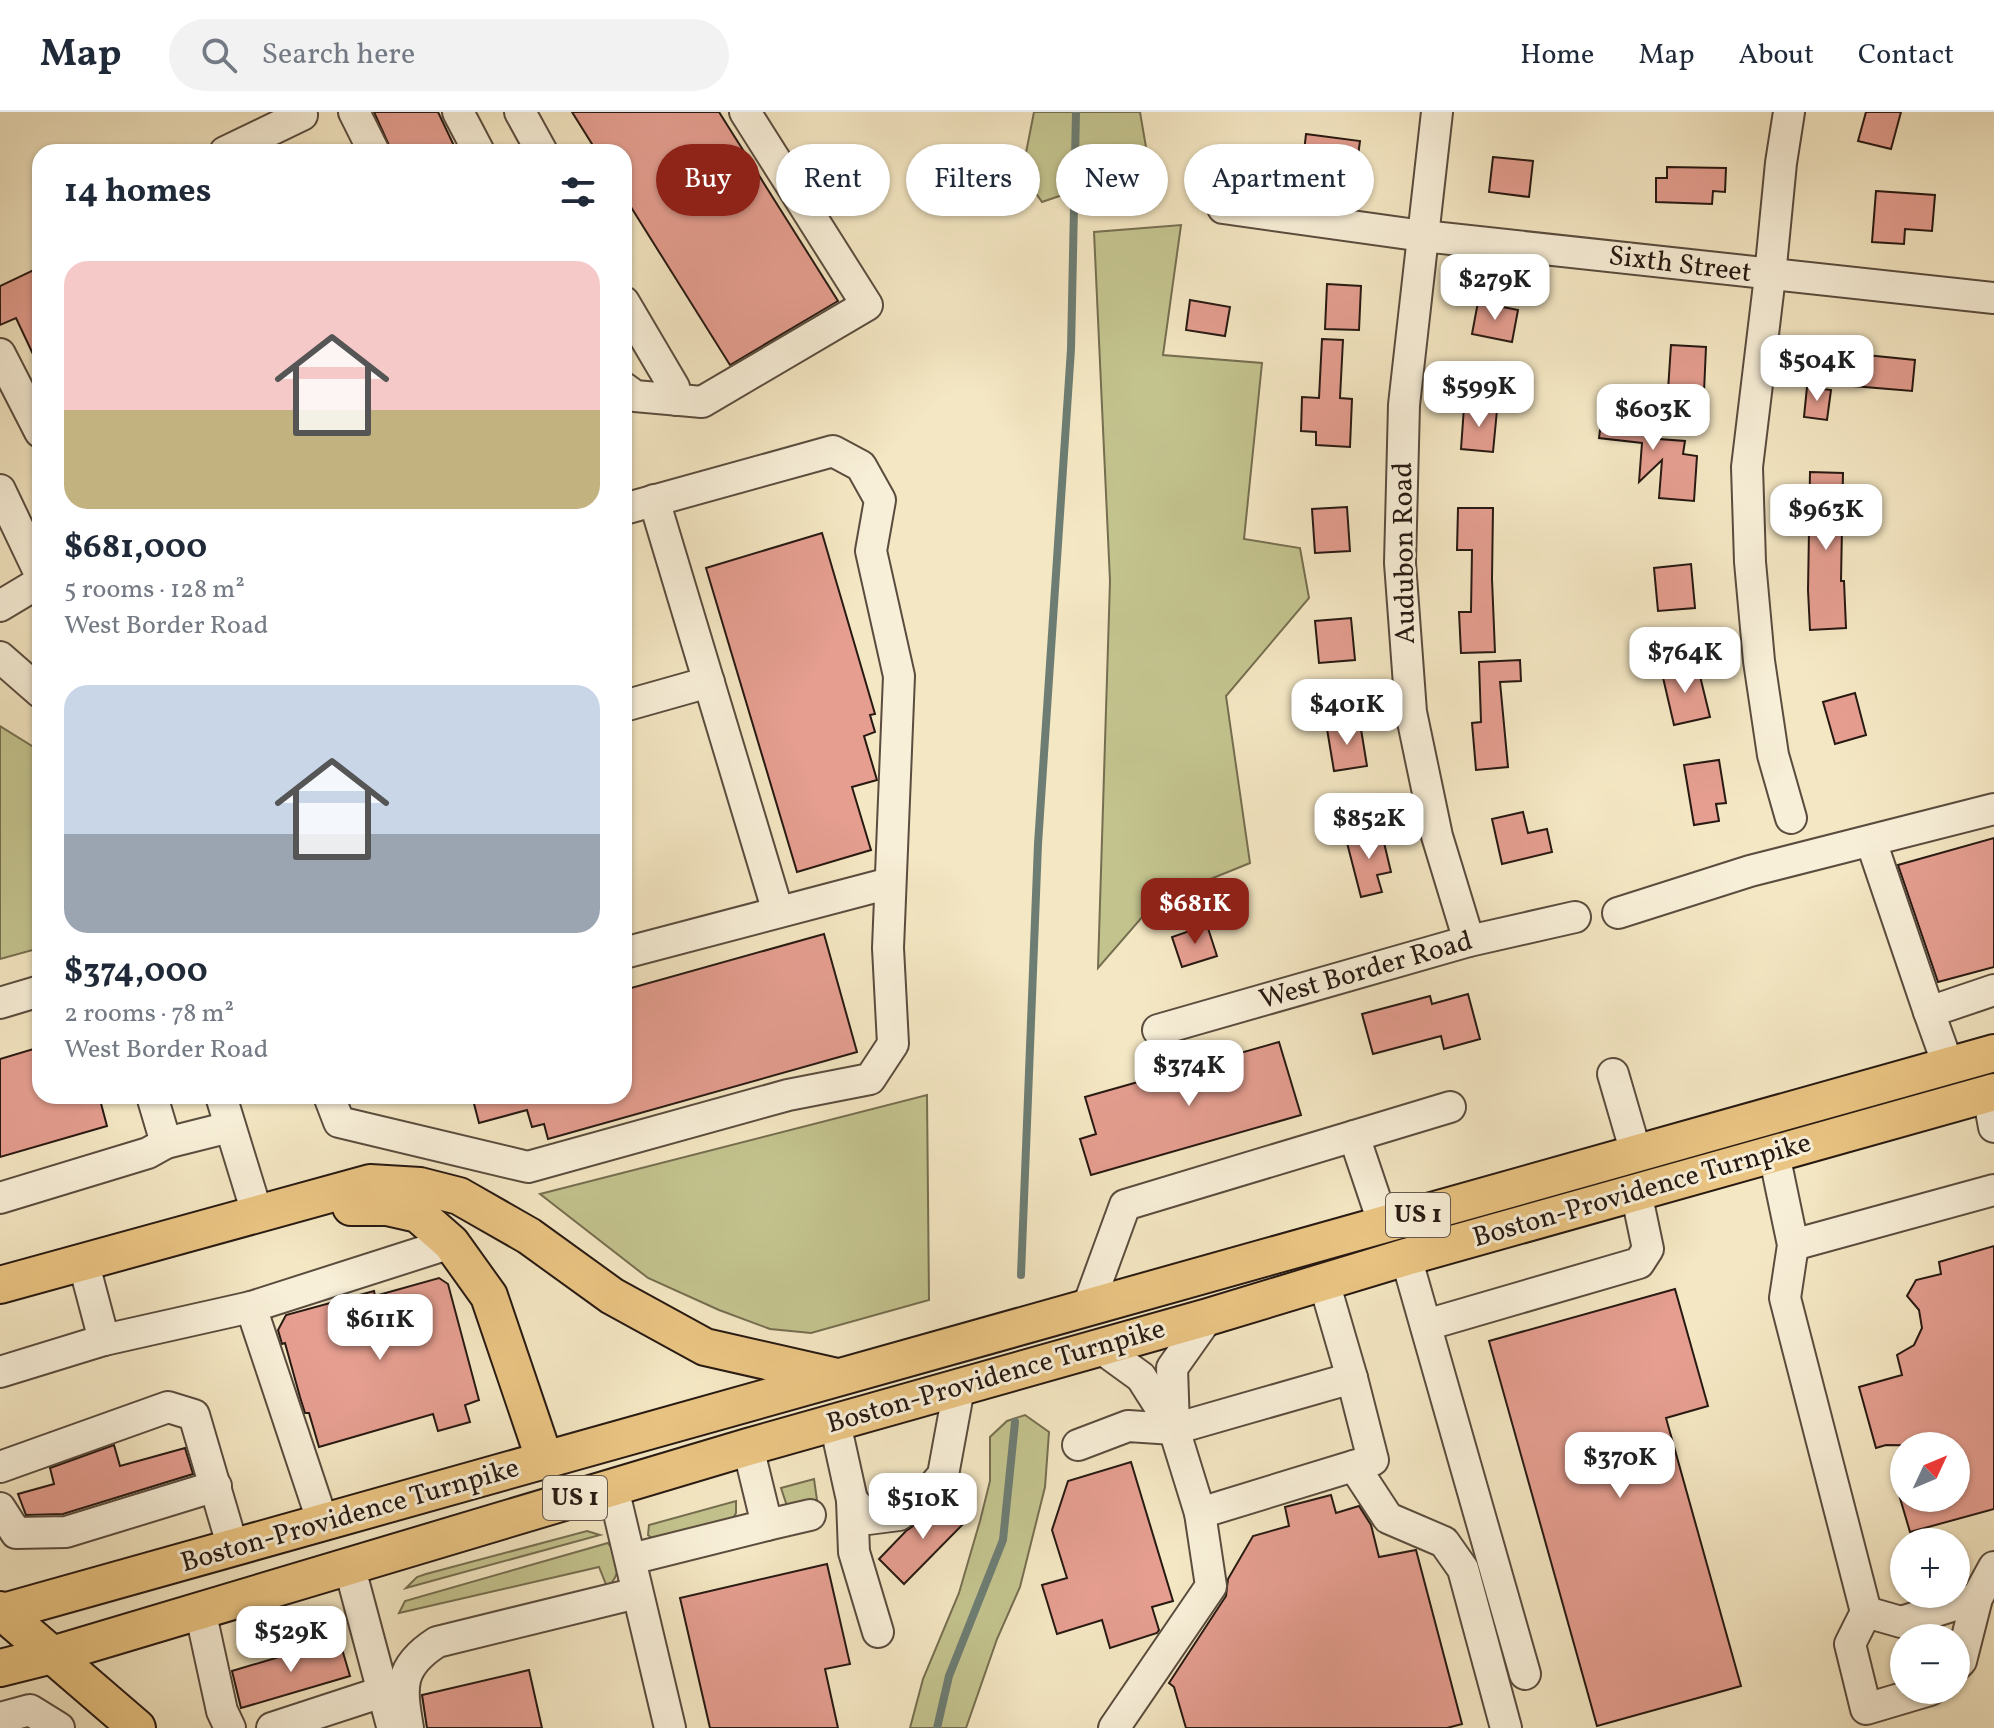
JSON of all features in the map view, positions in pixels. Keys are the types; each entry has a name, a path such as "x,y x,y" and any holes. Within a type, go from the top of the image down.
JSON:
{"main road":[{"name":"Boston-Providence Turnpike","path":"1,1612 1994,1053"},
{"name":"Boston-Providence Turnpike","path":"0,1668 1406,1257 1774,1154 1992,1104"},
{"path":"0,1285 370,1183 420,1186 459,1196 529,1236 612,1296 705,1347 842,1378"},
{"path":"257,1213 387,1207 418,1214 451,1243 489,1296 545,1461"},
{"path":"1,1612 137,1728"}],"street":[{"path":"354,112 370,144"},
{"path":"458,112 475,144"},
{"path":"520,112 538,144"},
{"path":"632,394 702,402 867,305 745,112"},
{"name":"Audubon Road","path":"1437,112 1404,405 1400,563 1411,712 1437,836 1469,941"},
{"path":"1789,112 1747,467 1750,562 1759,661 1773,755 1791,818"},
{"path":"242,144 302,115"},
{"name":"Sixth Street","path":"1280,216 1423,236 1770,276 1994,298"},
{"path":"632,316 674,387 677,400"},
{"path":"0,354 32,416"},
{"path":"332,1104 339,1122 528,1167 788,1095 870,1079 893,1044 888,948 899,676 871,551 880,500 861,466 833,451 632,507"},
{"path":"0,490 11,540 32,565"},
{"path":"654,500 778,912"},
{"path":"0,606 32,587"},
{"path":"0,657 32,685"},
{"path":"632,704 709,682"},
{"path":"1618,913 1750,871 1994,809"},
{"path":"1871,841 1948,1065"},
{"path":"632,951 890,883"},
{"name":"West Border Road","path":"1158,1030 1469,941 1575,917"},
{"path":"1929,1012 1994,990"},
{"path":"0,1003 32,993"},
{"path":"1613,1074 1636,1153"},
{"path":"154,1104 166,1143"},
{"path":"223,1104 257,1213"},
{"path":"1087,1309 1125,1205 1450,1107"},
{"path":"0,1198 148,1153 166,1143 230,1127"},
{"path":"1354,1136 1384,1225"},
{"path":"1774,1154 1793,1245 1785,1298 1866,1612 1850,1644 1866,1709 1890,1702"},
{"path":"1793,1245 1994,1190"},
{"path":"1426,1325 1639,1263 1648,1249 1636,1192"},
{"path":"0,1372 104,1340 251,1307 451,1243"},
{"path":"1406,1257 1525,1674"},
{"path":"83,1261 104,1340"},
{"path":"1200,1513 1373,1460 1324,1282"},
{"path":"251,1307 323,1523"},
{"path":"1174,1429 1172,1368 1208,1317"},
{"path":"1101,1348 1141,1377 1174,1429 1200,1513 1211,1586 1114,1728"},
{"path":"1078,1445 1128,1426 1174,1429 1352,1378"},
{"path":"852,1500 868,1519 899,1515 927,1494 943,1475 959,1388"},
{"path":"0,1467 168,1407 194,1415 233,1548"},
{"path":"835,1423 852,1500 854,1552 878,1632"},
{"path":"748,1447 767,1525"},
{"path":"1354,1466 1388,1518 1444,1542 1463,1569 1506,1728"},
{"path":"0,1508 16,1533 66,1532 216,1486"},
{"path":"613,1488 670,1728"},
{"path":"631,1559 810,1515"},
{"path":"349,1565 393,1728"},
{"path":"1970,1626 1977,1598 1994,1567"},
{"path":"408,1728 402,1697 404,1677 430,1647 445,1639 637,1593"},
{"path":"1866,1612 1901,1622 1977,1598"},
{"path":"200,1610 222,1711 230,1728"},
{"path":"273,1728 382,1692"},
{"path":"0,1718 30,1710 59,1728"}],"green space":[{"path":"1034,112 1140,112 1145,144 1056,144 1056,197 1042,202 1040,144 1028,144"},
{"path":"1181,225 1163,355 1262,363 1244,539 1300,548 1309,598 1226,696 1250,863 1156,901 1098,968 1110,581 1094,232"},
{"path":"0,726 32,746 32,950 0,959"},
{"path":"927,1095 929,1300 811,1333 770,1329 648,1278 540,1194"},
{"path":"1025,1415 1049,1432 1045,1487 1020,1587 997,1639 966,1728 910,1728 923,1679 959,1593 980,1521 990,1481 990,1437 1007,1421"},
{"path":"814,1479 817,1500 787,1506 781,1488"},
{"path":"736,1501 736,1513 731,1522 720,1526 704,1525 652,1538 648,1535 649,1525"},
{"path":"587,1531 600,1535 406,1588 417,1577 426,1574"},
{"path":"608,1543 618,1566 612,1583 607,1587 599,1567 399,1613 405,1601"}],"building":[{"path":"374,112 438,112 453,144 388,144"},
{"path":"572,112 719,112 739,144 656,144 656,216 760,216 760,177 776,203 776,216 784,216 838,301 730,365 632,209 632,144 592,144"},
{"path":"1866,112 1901,112 1891,149 1858,141"},
{"path":"1306,134 1360,141 1360,144 1305,144"},
{"path":"1493,157 1533,161 1529,197 1489,192"},
{"path":"1667,167 1726,168 1725,192 1713,191 1712,204 1656,202 1656,178 1667,178"},
{"path":"1876,191 1935,195 1932,231 1905,229 1904,244 1872,242"},
{"path":"32,271 32,352 16,318 0,325 0,286"},
{"path":"1327,284 1361,286 1359,330 1325,329"},
{"path":"1190,300 1230,307 1225,336 1186,330"},
{"path":"1478,302 1518,310 1512,342 1472,334"},
{"path":"1322,339 1343,340 1340,398 1352,399 1350,447 1316,445 1316,432 1301,431 1302,397 1319,398"},
{"path":"1671,345 1706,347 1704,392 1668,390"},
{"path":"1856,354 1915,360 1912,391 1853,386"},
{"path":"1807,387 1831,390 1827,420 1804,417"},
{"path":"1464,407 1497,410 1493,452 1461,449"},
{"path":"1603,407 1649,412 1646,438 1685,441 1683,454 1697,456 1694,501 1659,498 1662,460 1639,482 1642,443 1599,438"},
{"path":"1810,472 1843,473 1841,581 1844,581 1846,628 1810,630"},
{"path":"1347,507 1350,551 1315,553 1312,509"},
{"path":"1458,508 1493,508 1495,652 1461,653 1459,612 1471,612 1472,550 1457,550"},
{"path":"822,533 875,714 870,715 875,732 864,736 877,780 852,787 871,850 797,872 706,568"},
{"path":"1691,564 1695,608 1658,611 1654,568"},
{"path":"1351,618 1355,660 1319,663 1315,621"},
{"path":"1520,660 1521,681 1500,682 1508,767 1476,770 1472,723 1481,722 1479,662"},
{"path":"1682,664 1684,675 1699,672 1710,717 1674,725 1661,669"},
{"path":"1855,693 1866,735 1835,744 1823,702"},
{"path":"1360,723 1367,766 1334,771 1327,729"},
{"path":"1719,760 1726,803 1716,804 1719,821 1694,825 1684,765"},
{"path":"1523,812 1528,833 1547,829 1552,852 1502,864 1492,819"},
{"path":"1381,830 1391,872 1377,875 1382,892 1361,897 1346,839"},
{"path":"1994,838 1994,967 1938,982 1898,865"},
{"path":"1207,925 1217,956 1182,967 1172,937"},
{"path":"824,934 857,1052 548,1139 544,1124 532,1127 527,1110 479,1123 474,1104 632,1104 632,988"},
{"path":"1468,994 1480,1039 1444,1049 1441,1036 1373,1054 1362,1014 1430,996 1432,1004"},
{"path":"1279,1042 1301,1115 1091,1175 1080,1139 1096,1134 1085,1097"},
{"path":"32,1049 32,1104 101,1104 107,1126 0,1157 0,1059"},
{"path":"1994,1246 1994,1509 1925,1528 1909,1528 1904,1512 1970,1512 1970,1432 1890,1432 1890,1445 1876,1448 1859,1387 1902,1375 1897,1355 1914,1345 1922,1328 1919,1310 1907,1296 1916,1280 1941,1274 1939,1262"},
{"path":"439,1278 448,1284 479,1400 465,1405 470,1422 438,1431 433,1414 319,1447 278,1330 286,1315 374,1291 375,1296"},
{"path":"1675,1289 1708,1406 1666,1418 1741,1686 1597,1726 1489,1341"},
{"path":"114,1445 120,1466 185,1448 193,1474 63,1514 26,1515 18,1494 54,1484 50,1468"},
{"path":"1131,1462 1173,1601 1152,1607 1159,1630 1157,1633 1110,1648 1102,1620 1057,1634 1042,1585 1067,1578 1052,1530 1068,1481"},
{"path":"1331,1495 1336,1513 1359,1506 1371,1525 1379,1557 1416,1550 1462,1724 1447,1728 1186,1728 1174,1687 1169,1683 1226,1596 1228,1579 1253,1536 1289,1526 1285,1507"},
{"path":"947,1498 969,1518 904,1584 879,1559 906,1531"},
{"path":"827,1564 850,1664 825,1669 838,1728 710,1728 680,1598"},
{"path":"339,1639 350,1676 241,1708 232,1671"},
{"path":"529,1670 542,1728 427,1728 422,1695"}],"waterway":[{"path":"1021,1275 1038,844 1071,349 1076,112"},
{"path":"937,1728 949,1676 1003,1540 1015,1422"}]}
